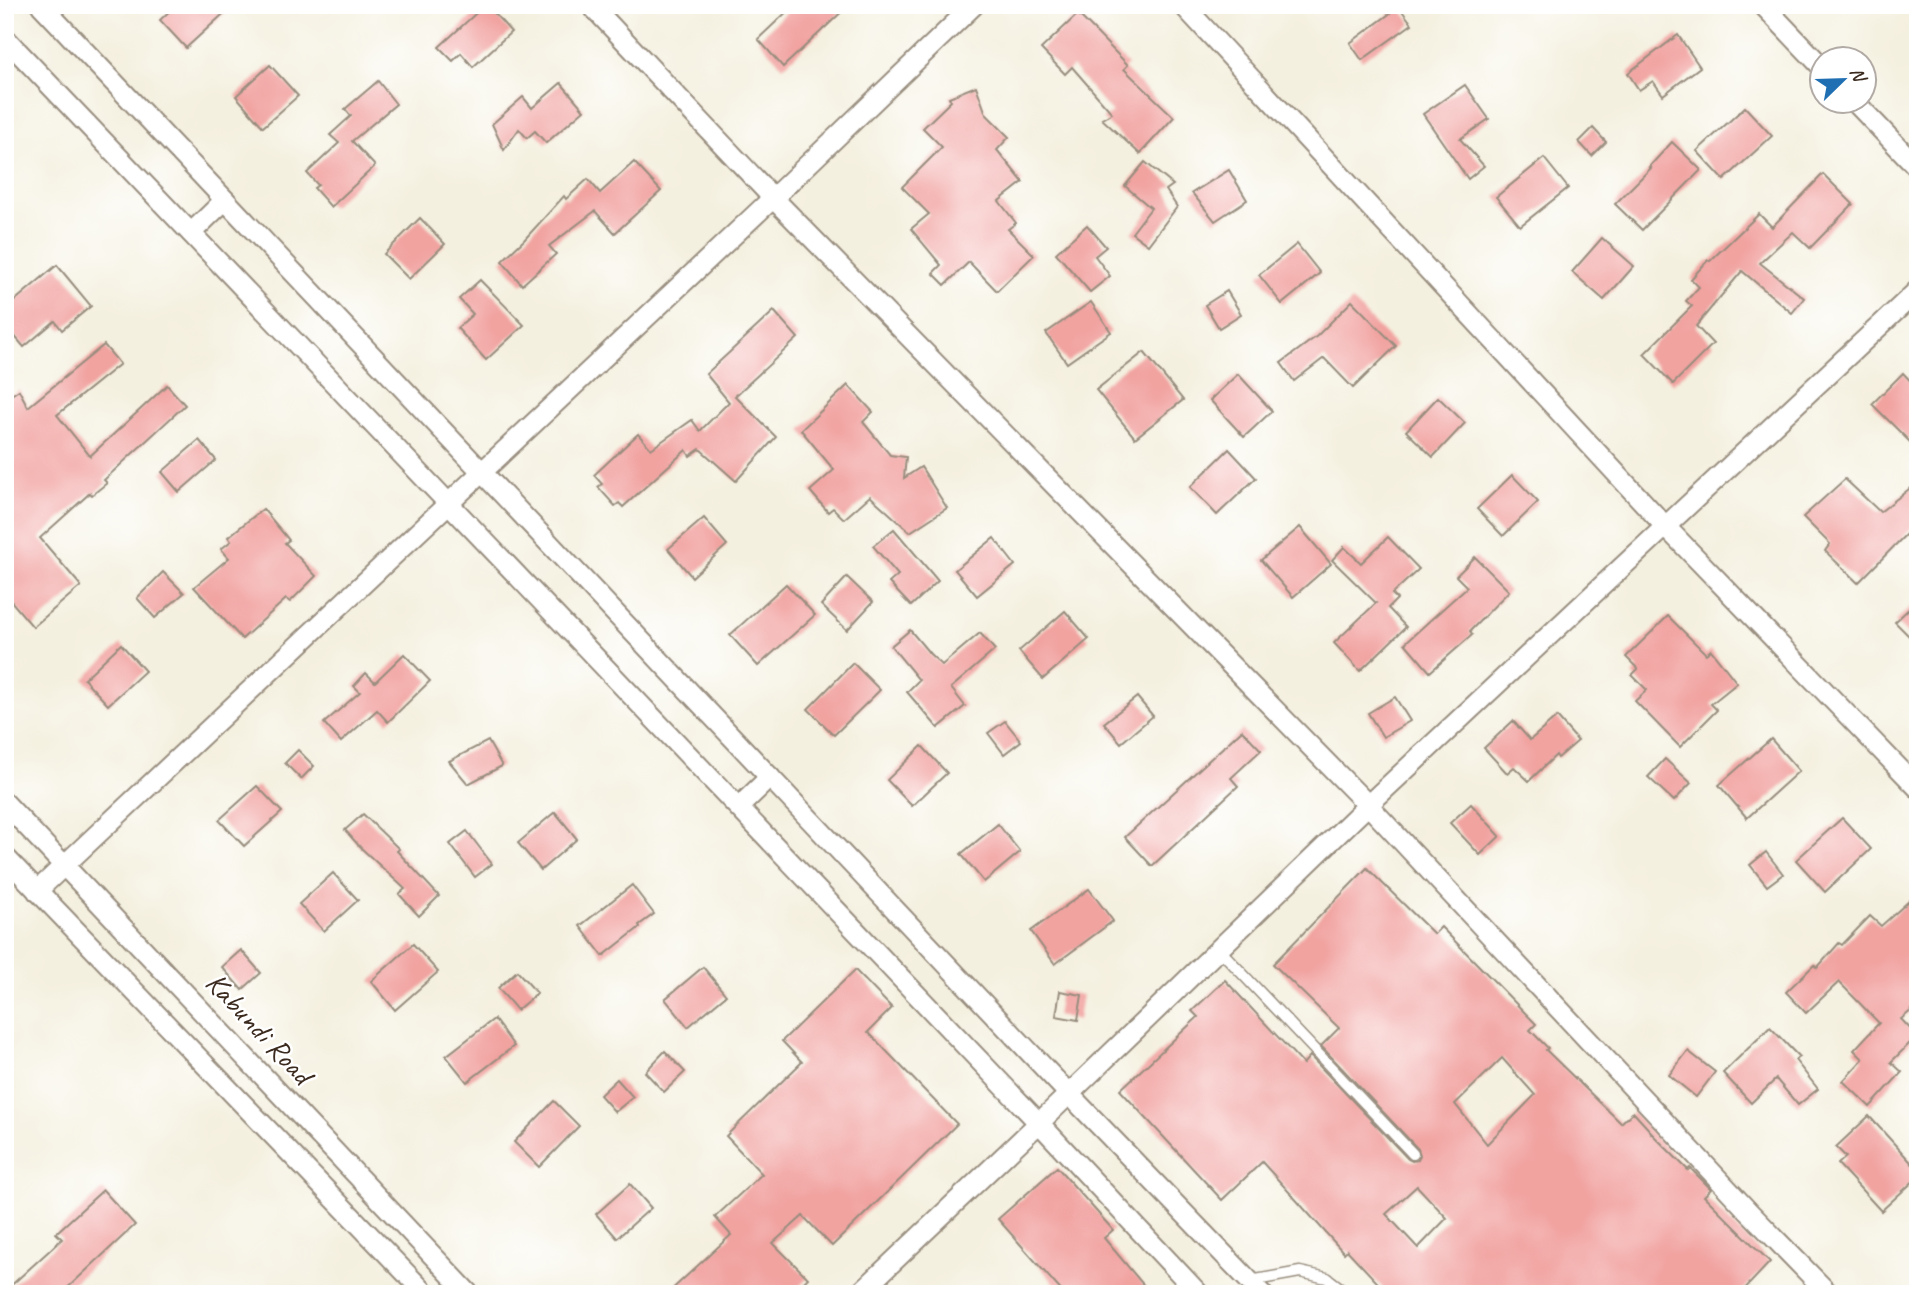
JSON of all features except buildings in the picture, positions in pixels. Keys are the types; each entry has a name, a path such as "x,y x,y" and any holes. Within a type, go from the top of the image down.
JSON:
{"street":[{"path":"41,5 1069,1094 1256,1288"},
{"path":"591,5 773,198 1368,806 1829,1294"},
{"path":"37,891 773,198 974,5"},
{"path":"1184,5 1666,527 1918,788"},
{"path":"1763,5 1808,52"},
{"path":"5,38 739,807 1199,1294"},
{"path":"1868,116 1918,168"},
{"path":"191,233 225,200"},
{"path":"859,1294 1040,1124 1368,806 1918,290"},
{"path":"739,807 770,777"},
{"name":"Kabundi Road","path":"5,803 469,1294"},
{"path":"5,857 426,1294"}],"lane":[{"path":"1219,949 1413,1154"},
{"path":"1256,1288 1300,1272 1327,1278 1348,1294"}]}
